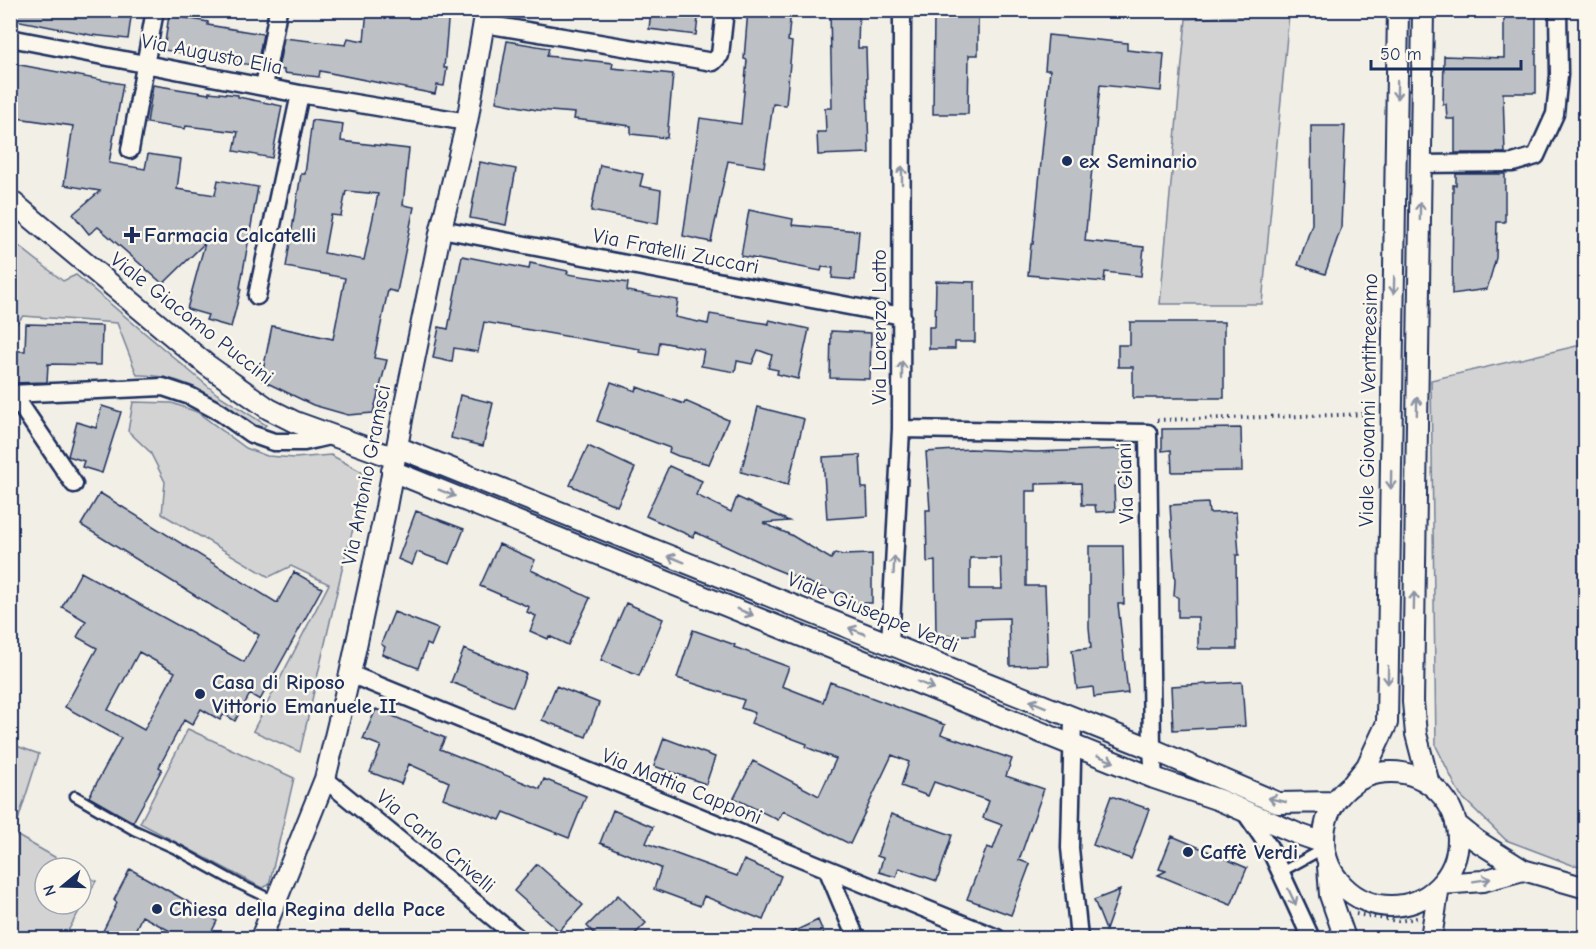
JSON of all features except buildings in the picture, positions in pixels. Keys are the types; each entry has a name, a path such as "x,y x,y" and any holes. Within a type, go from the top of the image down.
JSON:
{"street":[{"path":"130,150 156,10"},
{"path":"264,87 278,10"},
{"path":"485,17 713,62 720,55 725,10"},
{"name":"Via Lorenzo Lotto","path":"890,644 901,429 902,10"},
{"name":"Viale Giovanni Ventitreesimo","path":"1354,782 1367,766 1387,723 1398,10"},
{"path":"1423,10 1413,702 1416,734 1429,784"},
{"path":"1420,164 1513,163 1536,156 1555,114 1559,75 1558,10"},
{"name":"Via Antonio Gramsci","path":"261,939 325,779 350,674 441,229 467,122 485,17"},
{"name":"Via Augusto Elia","path":"10,38 300,94 467,122"},
{"name":"Via Augusto Elia","path":"257,296 300,94"},
{"name":"Viale Giacomo Puccini","path":"10,200 207,365 269,409 295,422 395,459"},
{"name":"Via Fratelli Zuccari","path":"441,229 902,316"},
{"path":"12,394 163,387 190,396 220,412 251,434 274,442 304,442 334,435"},
{"path":"12,394 74,484"},
{"name":"Via Giani","path":"901,429 1148,433 1154,778"},
{"path":"395,459 1073,746 1154,778 1243,809 1298,834 1325,851 1338,881 1355,896 1376,904 1399,905 1420,899 1440,885 1452,866 1457,845 1456,824 1450,808 1429,784 1412,775 1392,772 1372,774 1354,782 1335,802 1324,828 1325,851 1330,895 1345,939"},
{"name":"Viale Giuseppe Verdi","path":"395,459 890,644 1152,749 1278,803 1335,802"},
{"name":"Via Mattia Capponi","path":"350,674 997,939"},
{"path":"1073,718 1070,848 1079,939"},
{"name":"Via Carlo Crivelli","path":"325,779 518,939"},
{"path":"1243,809 1269,847 1311,939"},
{"path":"1456,824 1523,870 1586,888"},
{"path":"1440,885 1483,881 1523,870"},
{"path":"828,871 855,939"},
{"path":"1431,939 1440,885"}],"lane":[{"path":"75,796 134,830 174,848 277,902"},
{"path":"1281,872 1325,851"}],"path":[{"path":"1148,433 1158,418 1392,414"}],"shaded area":[{"path":"1289,14 1262,304 1160,304 1186,19"},
{"path":"10,239 63,281 76,275 217,394 266,425 261,429 217,400 188,385 172,379 137,375 117,323 23,316 15,325 11,325"},
{"path":"1586,344 1585,866 1572,865 1506,840 1460,795 1436,746 1431,380"},
{"path":"133,402 172,403 197,412 246,448 267,456 295,458 331,455 362,472 364,490 344,561 300,752 253,731 329,584 291,566 269,577 162,514 165,482 150,452 128,431"},
{"path":"188,729 294,778 269,885 262,888 140,823"},
{"path":"11,744 39,754 14,833 10,832"},
{"path":"16,835 53,856 33,856 33,916 76,916 64,938 11,938 11,845"}],"place":[{"name":"ex Seminario","path":"1067,161"},
{"name":"Farmacia Calcatelli","path":"132,235"},
{"name":"Casa di Riposo Vittorio Emanuele II","path":"200,694"},
{"name":"Caffè Verdi","path":"1188,852"},
{"name":"Chiesa della Regina della Pace","path":"157,909"}]}
